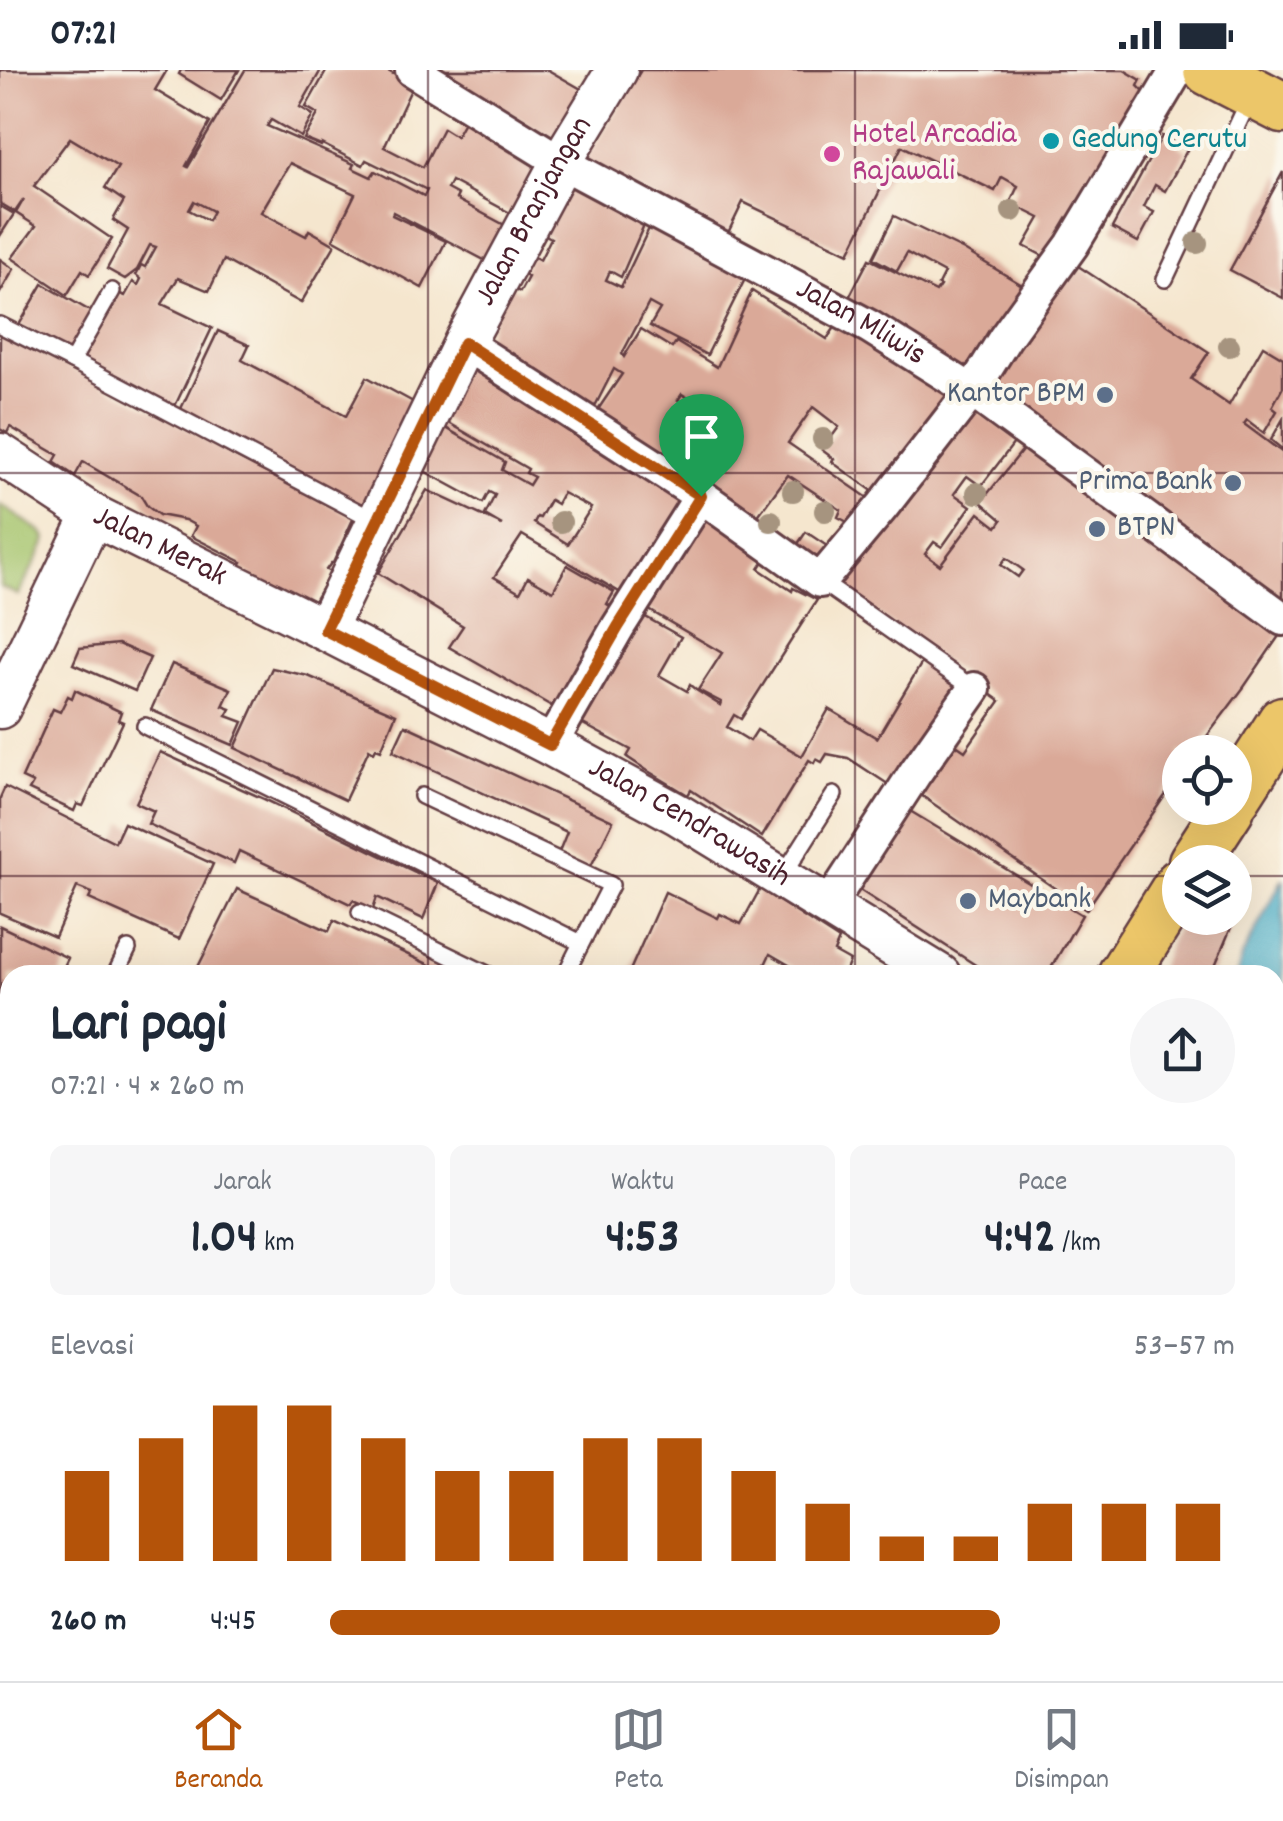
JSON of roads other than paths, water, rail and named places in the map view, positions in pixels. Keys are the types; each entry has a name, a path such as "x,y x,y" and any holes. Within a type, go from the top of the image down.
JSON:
{"main road":[{"path":"1209,70 1268,100"},
{"path":"1252,771 1283,722"},
{"path":"1130,965 1162,913"}],"street":[{"name":"Jalan Mliwis","path":"412,70 560,162 870,327 972,392 1283,619"},
{"name":"Jalan Branjangan","path":"325,630 464,343 560,162 617,70"},
{"path":"464,343 701,496 820,580 972,392 1072,245 1176,70"},
{"name":"Jalan Merak","path":"0,454 93,516 325,630"},
{"path":"550,745 618,627 701,496"},
{"path":"0,708 93,516"},
{"name":"Jalan Cendrawasih","path":"325,630 679,815 924,965"},
{"path":"829,905 974,689"}],"lane":[{"path":"1165,279 1268,100"},
{"path":"72,361 112,291"},
{"path":"0,325 378,522"},
{"path":"820,580 974,689"},
{"path":"146,726 581,943"},
{"path":"782,877 834,795"},
{"path":"422,796 611,885 570,965"},
{"path":"360,912 469,965"},
{"path":"121,965 128,950"}],"water":[{"path":"1283,878 1283,965 1240,965"}],"place":[{"name":"Gedung Cerutu","path":"1051,141"},
{"name":"Hotel Arcadia Rajawali","path":"832,154"},
{"name":"Kantor BPM","path":"1105,395"},
{"name":"Prima Bank","path":"1233,483"},
{"name":"BTPN","path":"1097,529"},
{"name":"Maybank","path":"968,901"}]}
